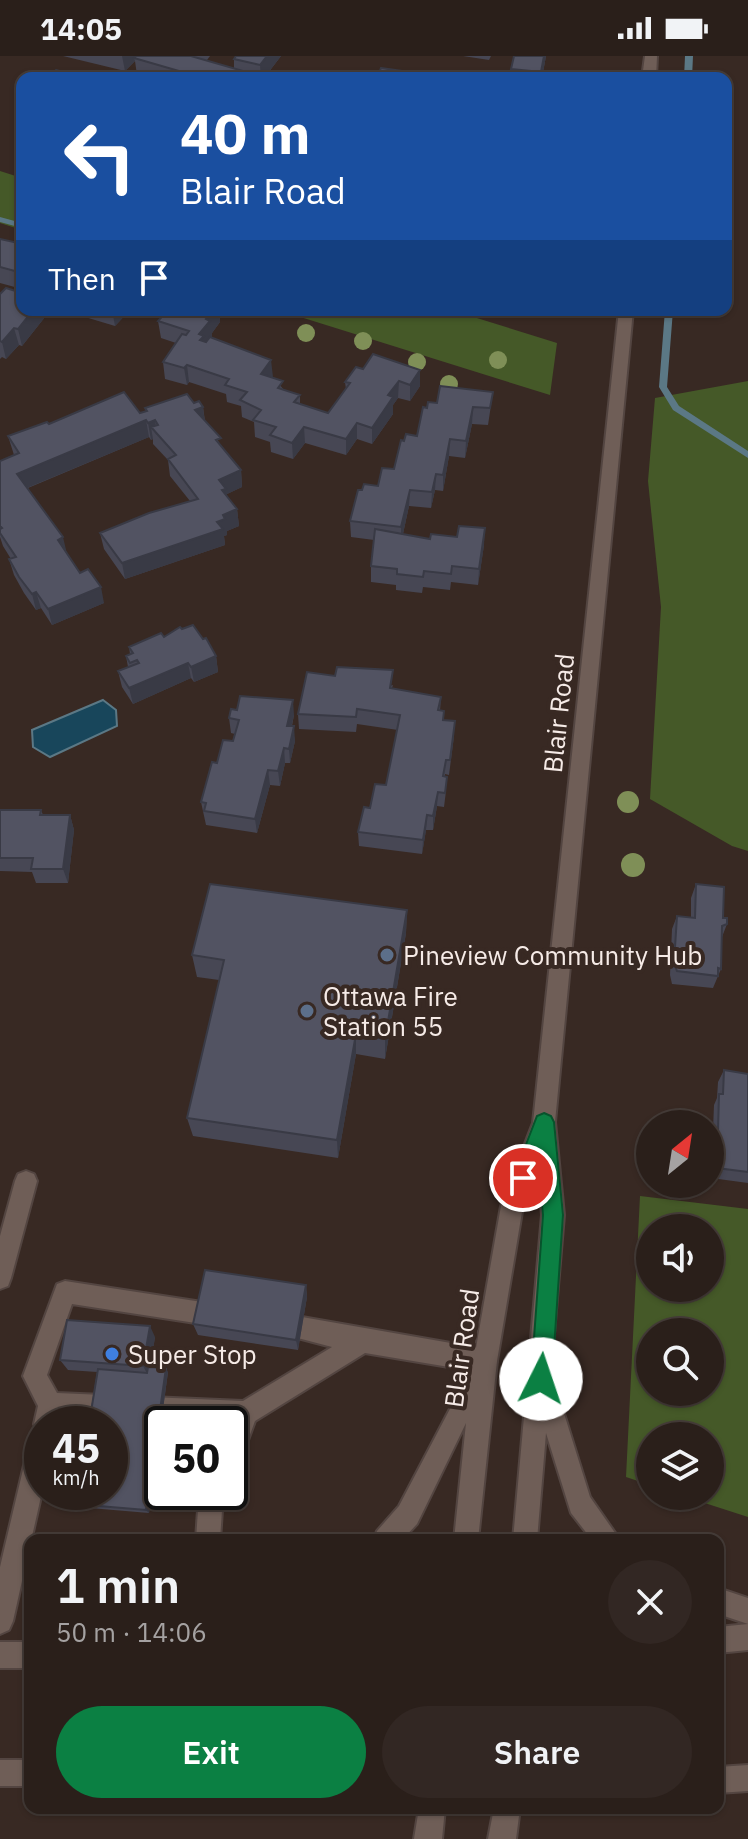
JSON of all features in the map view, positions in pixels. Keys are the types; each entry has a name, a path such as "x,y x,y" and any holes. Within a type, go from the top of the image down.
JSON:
{"main road":[{"name":"Blair Road","path":"526,1534 553,1215 544,1122 625,316"},
{"name":"Blair Road","path":"467,1534 485,1361 512,1206 544,1122"},
{"path":"0,1278 26,1181"},
{"path":"45,1406 35,1376 65,1292 202,1313"},
{"path":"302,1329 485,1361 408,1515 391,1534"},
{"path":"248,1412 363,1341"},
{"path":"541,1379 580,1504 603,1534"},
{"path":"0,1621 26,1510"},
{"path":"208,1534 210,1510"},
{"path":"724,1603 748,1611"},
{"path":"724,1639 748,1637"},
{"path":"0,1655 24,1655"},
{"path":"0,1773 24,1773"},
{"path":"724,1780 748,1778"},
{"path":"428,1839 431,1814"},
{"path":"502,1839 506,1814"}],"green space":[{"path":"0,171 16,176 16,228 0,223"},
{"path":"297,316 470,316 557,343 550,395"},
{"path":"748,381 748,851 732,846 650,799 661,607 648,481 655,398"},
{"path":"640,1198 748,1209 748,1517 724,1509 724,1422 636,1422 636,1480 626,1477 636,1276 636,1302 724,1302 724,1214 639,1214"}],"water":[{"path":"103,700 116,710 117,726 50,757 33,747 32,730"}],"building":[{"path":"191,56 246,72 182,72 134,58"},
{"path":"236,56 267,56 260,65 234,59"},
{"path":"514,56 544,56 541,72 511,69"},
{"path":"381,68 409,72 379,72"},
{"path":"0,239 16,243 16,271 0,267"},
{"path":"6,288 16,291 16,316 28,316 2,342 0,341 0,294"},
{"path":"163,316 209,316 206,319 210,321 199,334 204,336 200,340 206,342 210,337 271,360 261,374 283,381 278,388 300,395 294,402 328,413 350,383 345,382 356,367 363,369 373,354 420,370 410,385 399,381 388,395 393,397 372,428 357,423 346,439 304,427 292,443 270,435 276,427 253,420 261,410 240,400 247,392 225,385 229,379 187,365 184,368 163,362 182,334 186,335 189,331 158,321"},
{"path":"440,386 493,392 490,408 473,407 466,441 450,439 443,475 436,474 432,492 410,490 401,527 350,521 358,490 362,490 364,484 378,486 382,468 394,469 401,440 404,441 406,434 417,436 423,407 427,408 428,402 437,403"},
{"path":"124,392 140,413 147,411 145,408 187,394 194,403 199,401 203,407 195,410 221,438 216,440 241,470 219,480 226,489 222,490 237,509 223,515 225,519 217,522 223,529 122,563 100,533 149,513 198,499 168,459 176,455 151,427 158,425 155,420 148,423 146,420 17,474 63,537 58,540 80,573 88,569 101,587 48,609 36,592 32,594 19,577 9,559 16,557 0,533 0,461 19,453 8,436 47,422 49,424"},
{"path":"459,526 485,528 479,569 452,566 451,574 424,571 423,577 397,574 397,569 371,566 375,529 430,539 431,534 457,537"},
{"path":"193,625 203,639 206,638 216,656 191,667 188,663 129,688 118,671 139,663 137,660 130,663 126,656 133,653 129,647 161,633 164,637 180,627"},
{"path":"337,667 393,670 390,688 441,697 438,710 444,711 443,720 455,721 450,760 446,760 443,776 447,777 445,793 438,792 433,816 427,815 423,840 358,832 364,807 370,808 375,784 386,785 400,715 357,709 356,717 298,714 307,672 335,676"},
{"path":"240,696 293,700 287,726 294,726 289,749 284,748 278,771 268,770 255,819 204,811 206,803 201,802 212,762 217,763 223,740 233,741 239,720 229,718 231,709 237,710"},
{"path":"0,810 41,810 40,815 70,815 63,869 31,869 33,858 0,858"},
{"name":"Ottawa Fire Station 55","path":"210,884 407,910 385,1039 356,1034 337,1140 187,1118 224,960 192,955"},
{"path":"696,884 724,887 723,918 727,918 727,924 722,926 721,969 718,968 718,976 677,971 674,963 677,916 695,918"},
{"path":"724,1070 748,1074 748,1172 724,1169 724,1110 719,1110 719,1094 723,1094"},
{"path":"205,1270 306,1285 296,1340 193,1324"},
{"name":"Super Stop","path":"67,1320 150,1326 143,1366 60,1360"},
{"path":"148,1367 166,1368 161,1406 144,1406 144,1510 128,1508 128,1406 92,1406 98,1369 147,1373"}],"waterway":[{"path":"688,72 689,56"},
{"path":"0,219 16,224"},
{"path":"669,316 663,387 676,408 748,455"}],"place":[{"name":"Pineview Community Hub","path":"387,955"},
{"name":"Ottawa Fire Station 55","path":"307,1011"},
{"name":"Super Stop","path":"112,1354"}],"route":[{"path":"523,1178 544,1122 553,1215 541,1379"}]}
